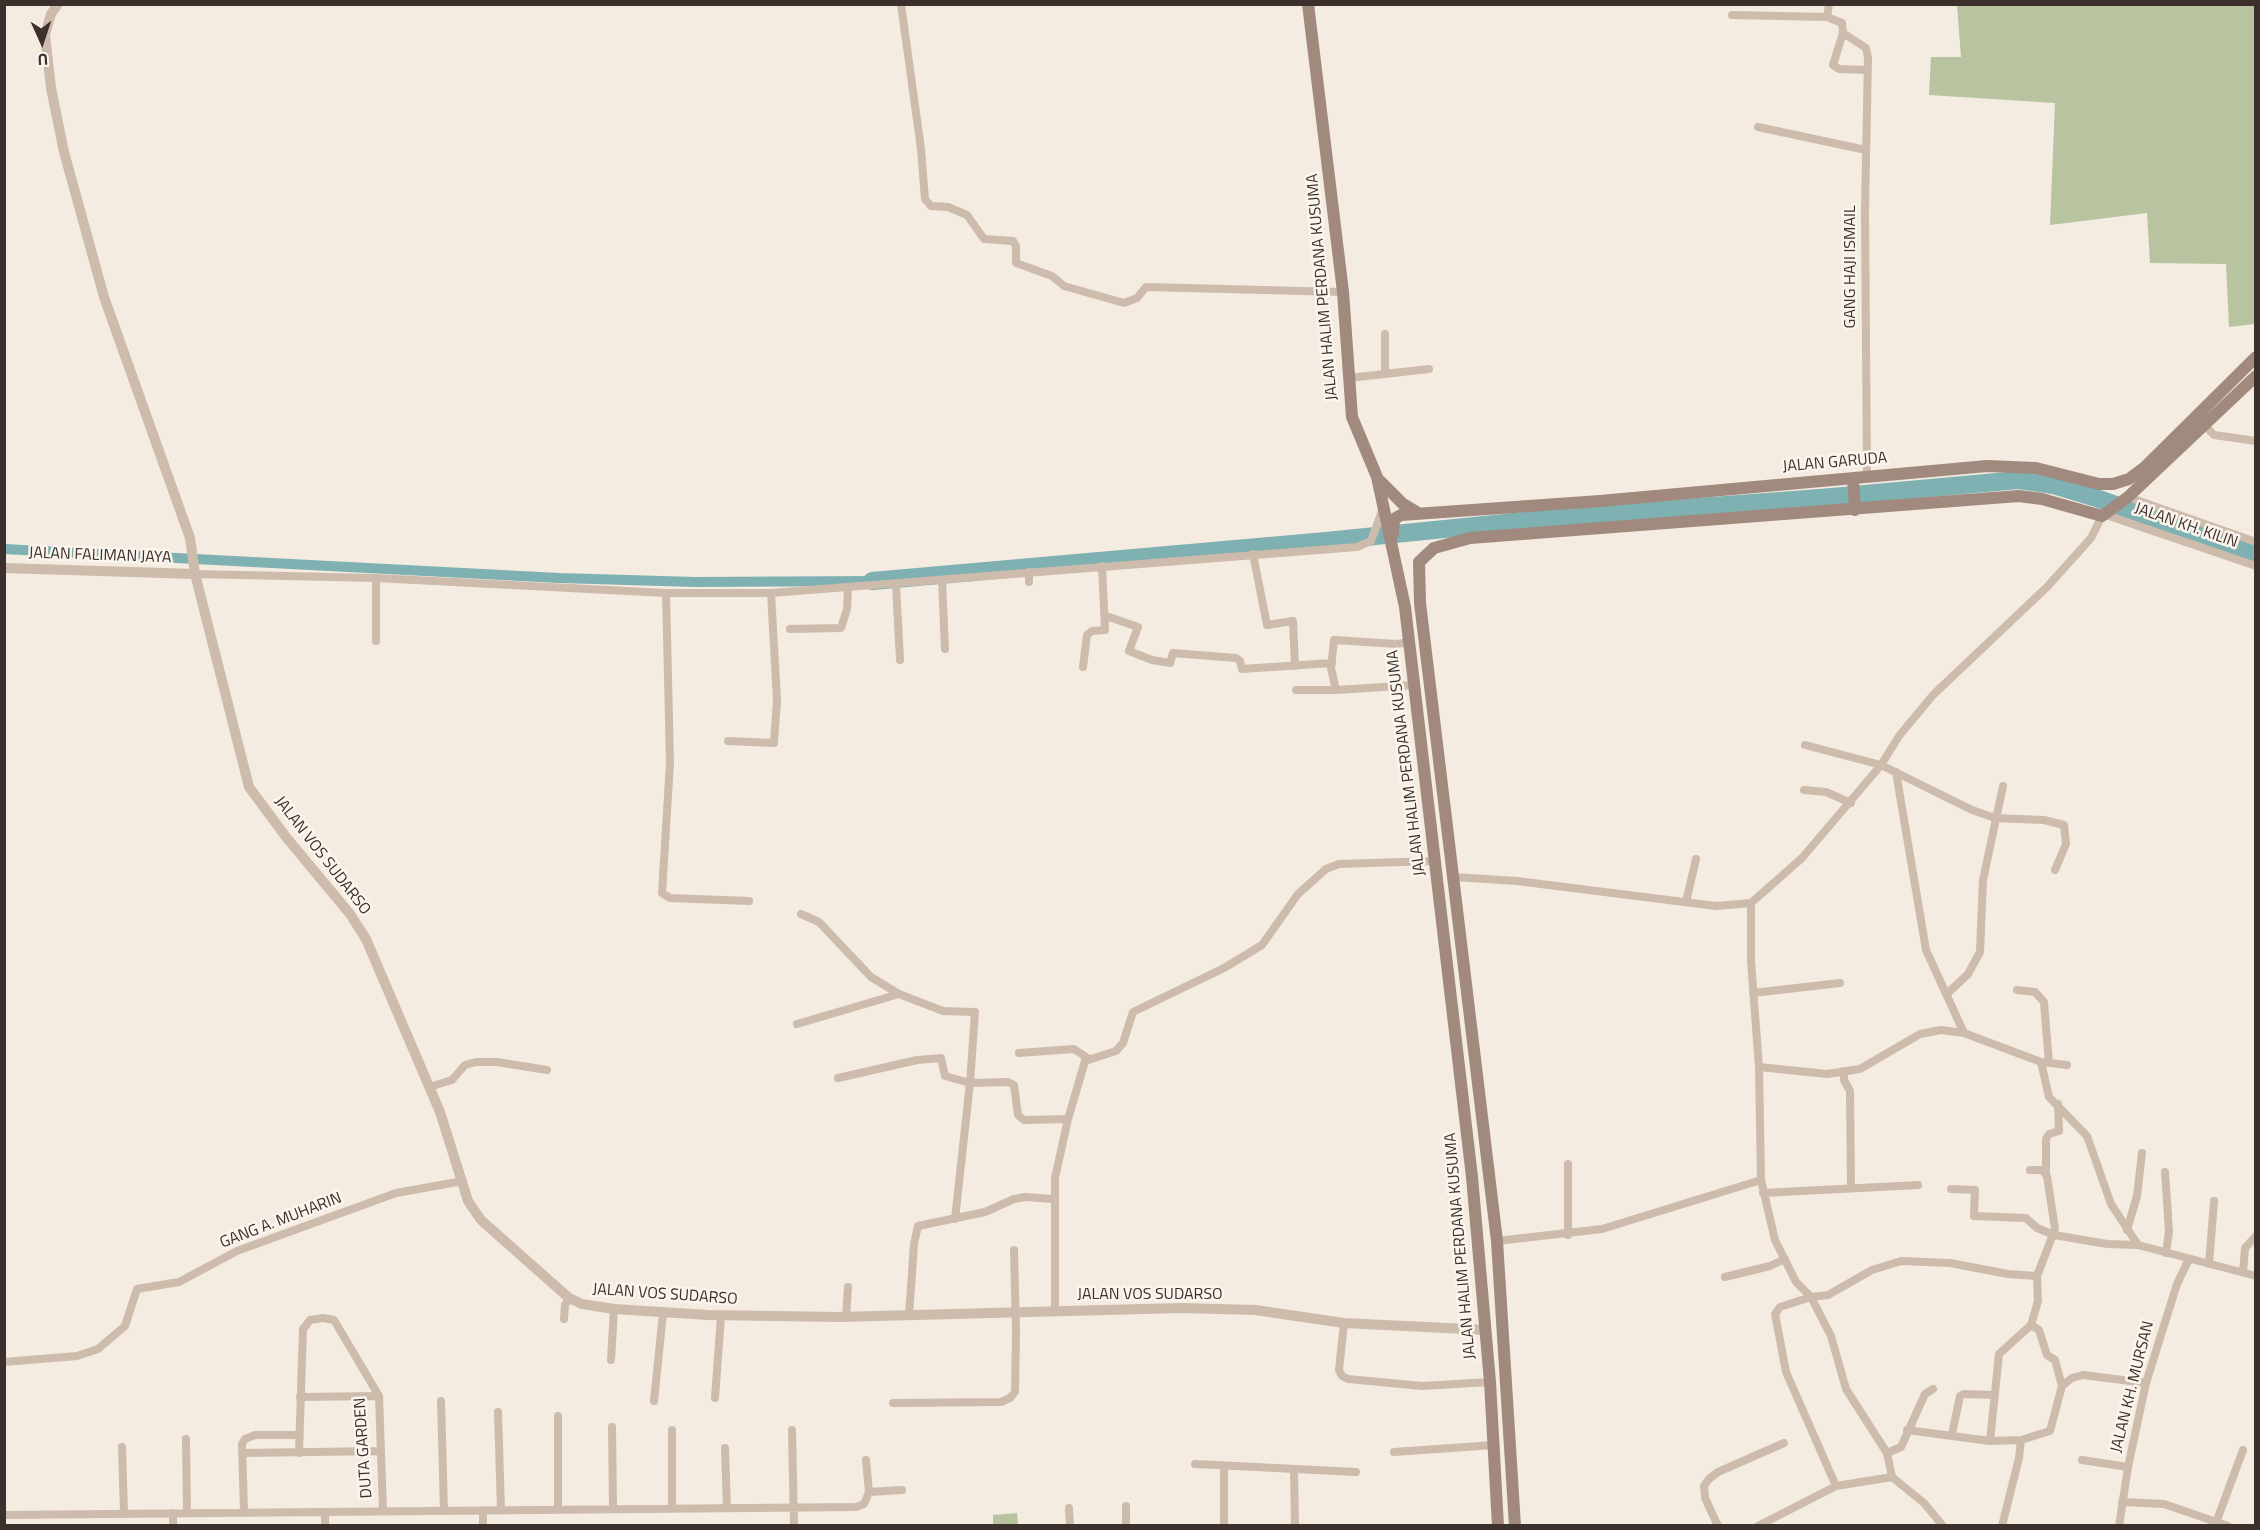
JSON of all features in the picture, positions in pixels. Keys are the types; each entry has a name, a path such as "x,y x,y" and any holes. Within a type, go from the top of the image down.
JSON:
{"main road":[{"name":"JALAN HALIM PERDANA KUSUMA","path":"1308,4 1343,292 1352,417 1377,477 1409,642 1469,1148 1486,1330 1498,1526"},
{"name":"JALAN GARUDA","path":"1389,535 1394,519 1401,515 1418,513 1853,483 1867,477 1987,466 2036,468 2099,484 2113,484 2129,479 2145,466 2256,357"},
{"path":"1853,483 1855,508 2019,496 2043,499 2106,515 2127,499 2256,376"},
{"path":"1377,477 1389,492 1418,513"},
{"name":"JALAN HALIM PERDANA KUSUMA","path":"1515,1526 1497,1241 1469,993 1420,603 1419,562 1434,548 1470,537 1855,508"},
{"path":"1451,996 1469,993"},
{"path":"1459,1076 1478,1074"}],"street":[{"name":"JALAN VOS SUDARSO","path":"58,4 51,14 45,35 51,88 64,152 104,297 190,538 195,571 249,787 358,925 429,1086 468,1201 481,1220 569,1298 582,1304 614,1309 663,1313 846,1317 1182,1308 1255,1310 1344,1323 1486,1330"},
{"path":"902,4 921,149 925,199 931,206 948,207 967,215 984,239 1013,241 1016,246 1016,262 1052,276 1064,286 1124,303 1137,298 1146,287 1343,292"},
{"path":"1827,17 1829,4"},
{"path":"1732,15 1827,17 1842,23 1843,33 1833,65 1839,69 1867,70"},
{"name":"GANG HAJI ISMAIL","path":"1843,33 1866,48 1868,58 1867,477"},
{"path":"1758,127 1866,150"},
{"path":"1385,334 1385,374"},
{"path":"1349,378 1429,369"},
{"path":"2205,426 2214,435 2256,441"},
{"name":"JALAN KH. KILIN","path":"2127,499 2256,542"},
{"path":"1454,877 1517,881 1716,906 1751,903 1802,858 1851,803 1881,765 1899,736 1933,695 2047,587 2091,538 2106,515"},
{"name":"JALAN KH. KILIN","path":"2106,515 2256,566"},
{"path":"195,571 666,593 771,593 848,589 1029,572 1357,547 1389,535"},
{"path":"1252,554 1267,625 1293,621 1295,666"},
{"path":"1083,666 1088,635 1092,631 1105,630 1102,566"},
{"name":"JALAN FALIMAN JAYA","path":"4,568 195,571"},
{"path":"1029,572 1029,582"},
{"path":"376,578 376,640"},
{"path":"942,580 945,649"},
{"path":"896,585 900,660"},
{"path":"790,629 841,628 847,609 848,589"},
{"path":"666,593 670,763 662,893 670,898 748,901"},
{"path":"728,741 774,743 777,700 771,593"},
{"path":"1106,616 1138,627 1129,651 1152,660 1170,663 1173,652 1236,658 1240,661 1242,669 1332,663"},
{"path":"1336,690 1332,663 1334,640 1397,644 1409,642"},
{"path":"1296,690 1414,685"},
{"path":"1805,745 1881,765 1972,810 1995,818 2044,820 2064,825 2066,844 2055,870"},
{"path":"1896,772 1924,942 1964,1033"},
{"path":"1948,993 1968,974 1980,952 1983,880 2002,786"},
{"path":"1804,790 1826,792 1851,803"},
{"path":"1686,902 1696,859"},
{"path":"1055,1311 1053,1199 1068,1119 1085,1061 1116,1051 1123,1042 1133,1012 1224,968 1262,945 1298,894 1326,869 1339,864 1436,861"},
{"path":"1751,903 1753,993 1759,1067 1761,1180 1775,1240 1796,1282 1812,1297 1831,1336 1846,1389 1887,1453 1892,1477 1924,1503 1942,1526"},
{"path":"801,914 819,922 871,977 898,994 943,1011 975,1012 970,1083 955,1219"},
{"path":"1753,993 1840,983"},
{"path":"2017,990 2035,992 2044,1002 2046,1090 2049,1097 2087,1136 2111,1204 2138,1245"},
{"path":"797,1024 898,994"},
{"path":"1759,1067 1815,1073 1860,1069 1920,1034 1941,1030 1964,1033 2045,1062 2067,1065"},
{"path":"1019,1053 1074,1049 1089,1059"},
{"path":"837,1078 917,1060 941,1058 945,1076 970,1083 1008,1082 1014,1085 1018,1115 1024,1120 1068,1119"},
{"path":"429,1086 452,1080 465,1065 476,1062 497,1062 547,1070"},
{"path":"1844,1071 1844,1080 1850,1091 1851,1188"},
{"path":"1989,1441 1999,1354 2031,1325 2038,1301 2037,1276 2054,1235 2050,1186 2046,1174 2046,1139 2049,1134 2059,1131 2058,1104"},
{"path":"2127,1230 2137,1196 2142,1153"},
{"path":"1568,1164 1568,1235"},
{"path":"2031,1170 2042,1170 2046,1174"},
{"path":"2165,1172 2169,1231 2166,1253"},
{"path":"1497,1241 1568,1235 1602,1229 1761,1180"},
{"name":"GANG A. MUHARIN","path":"4,1362 77,1356 98,1350 125,1326 137,1289 178,1282 237,1251 396,1193 463,1181"},
{"path":"1763,1193 1918,1185"},
{"path":"1951,1189 1975,1190 1974,1216 2026,1218 2037,1228 2054,1235 2107,1244 2138,1245 2256,1276"},
{"path":"909,1315 914,1244 918,1226 985,1212 1014,1198 1053,1199"},
{"path":"2210,1264 2214,1201"},
{"path":"2243,1272 2245,1248 2256,1236"},
{"path":"893,1403 1001,1401 1010,1398 1015,1392 1014,1250"},
{"path":"1725,1277 1770,1266 1785,1259"},
{"name":"JALAN KH. MURSAN","path":"2120,1526 2128,1467 2146,1383 2177,1284 2189,1259"},
{"path":"1836,1486 1786,1372 1775,1322 1775,1314 1780,1307 1812,1297 1828,1295 1872,1270 1901,1260 1950,1263 2008,1274 2037,1276"},
{"path":"846,1317 848,1287"},
{"path":"564,1319 565,1305 569,1298"},
{"path":"611,1360 614,1309"},
{"path":"654,1401 663,1313"},
{"path":"715,1398 721,1315"},
{"name":"DUTA GARDEN","path":"299,1453 303,1329 310,1320 323,1318 334,1320 379,1396 383,1511"},
{"path":"1344,1323 1339,1370 1348,1379 1422,1386 1490,1383"},
{"path":"1907,1430 1952,1434 1989,1441 2021,1440 2050,1431 2062,1386 2055,1360 2047,1355 2039,1330 2031,1325"},
{"path":"2062,1386 2072,1378 2083,1375 2146,1383"},
{"path":"1887,1453 1901,1447 1925,1394 1933,1389"},
{"path":"1952,1434 1960,1396 1994,1395"},
{"path":"300,1397 379,1396"},
{"path":"441,1401 444,1511"},
{"path":"498,1412 501,1510"},
{"path":"558,1416 558,1509"},
{"path":"612,1427 613,1508"},
{"path":"672,1430 672,1508"},
{"path":"792,1430 794,1526"},
{"path":"244,1512 242,1444 249,1436 299,1435"},
{"path":"186,1440 187,1513"},
{"path":"2002,1526 2019,1458 2021,1440"},
{"path":"1718,1526 1705,1498 1704,1486 1709,1479 1718,1472 1784,1443"},
{"path":"1394,1452 1494,1445"},
{"path":"122,1447 124,1513"},
{"path":"725,1448 727,1508"},
{"path":"2217,1520 2242,1450"},
{"path":"243,1453 381,1451"},
{"path":"4,1515 859,1506 864,1504 869,1492 866,1460"},
{"path":"2082,1460 2128,1467"},
{"path":"1195,1464 1356,1472"},
{"path":"1224,1467 1224,1526"},
{"path":"1294,1468 1295,1526"},
{"path":"1758,1526 1836,1486 1892,1477"},
{"path":"869,1492 902,1490"},
{"path":"2122,1502 2164,1504 2217,1520 2228,1526"},
{"path":"1126,1506 1126,1526"},
{"path":"1069,1508 1070,1526"},
{"path":"483,1511 483,1526"},
{"path":"325,1512 325,1526"},
{"path":"173,1513 173,1526"}],"green space":[{"path":"1957,5 2255,5 2255,324 2229,327 2226,264 2150,263 2147,213 2050,225 2055,103 1929,95 1931,57 1961,57"},
{"path":"1017,1513 1018,1525 993,1525 993,1515"}],"waterway":[{"path":"872,581 1326,541 1563,517 1820,498 2019,480 2053,485 2099,499 2256,555"},
{"path":"4,549 559,578 695,582 872,581"}]}
